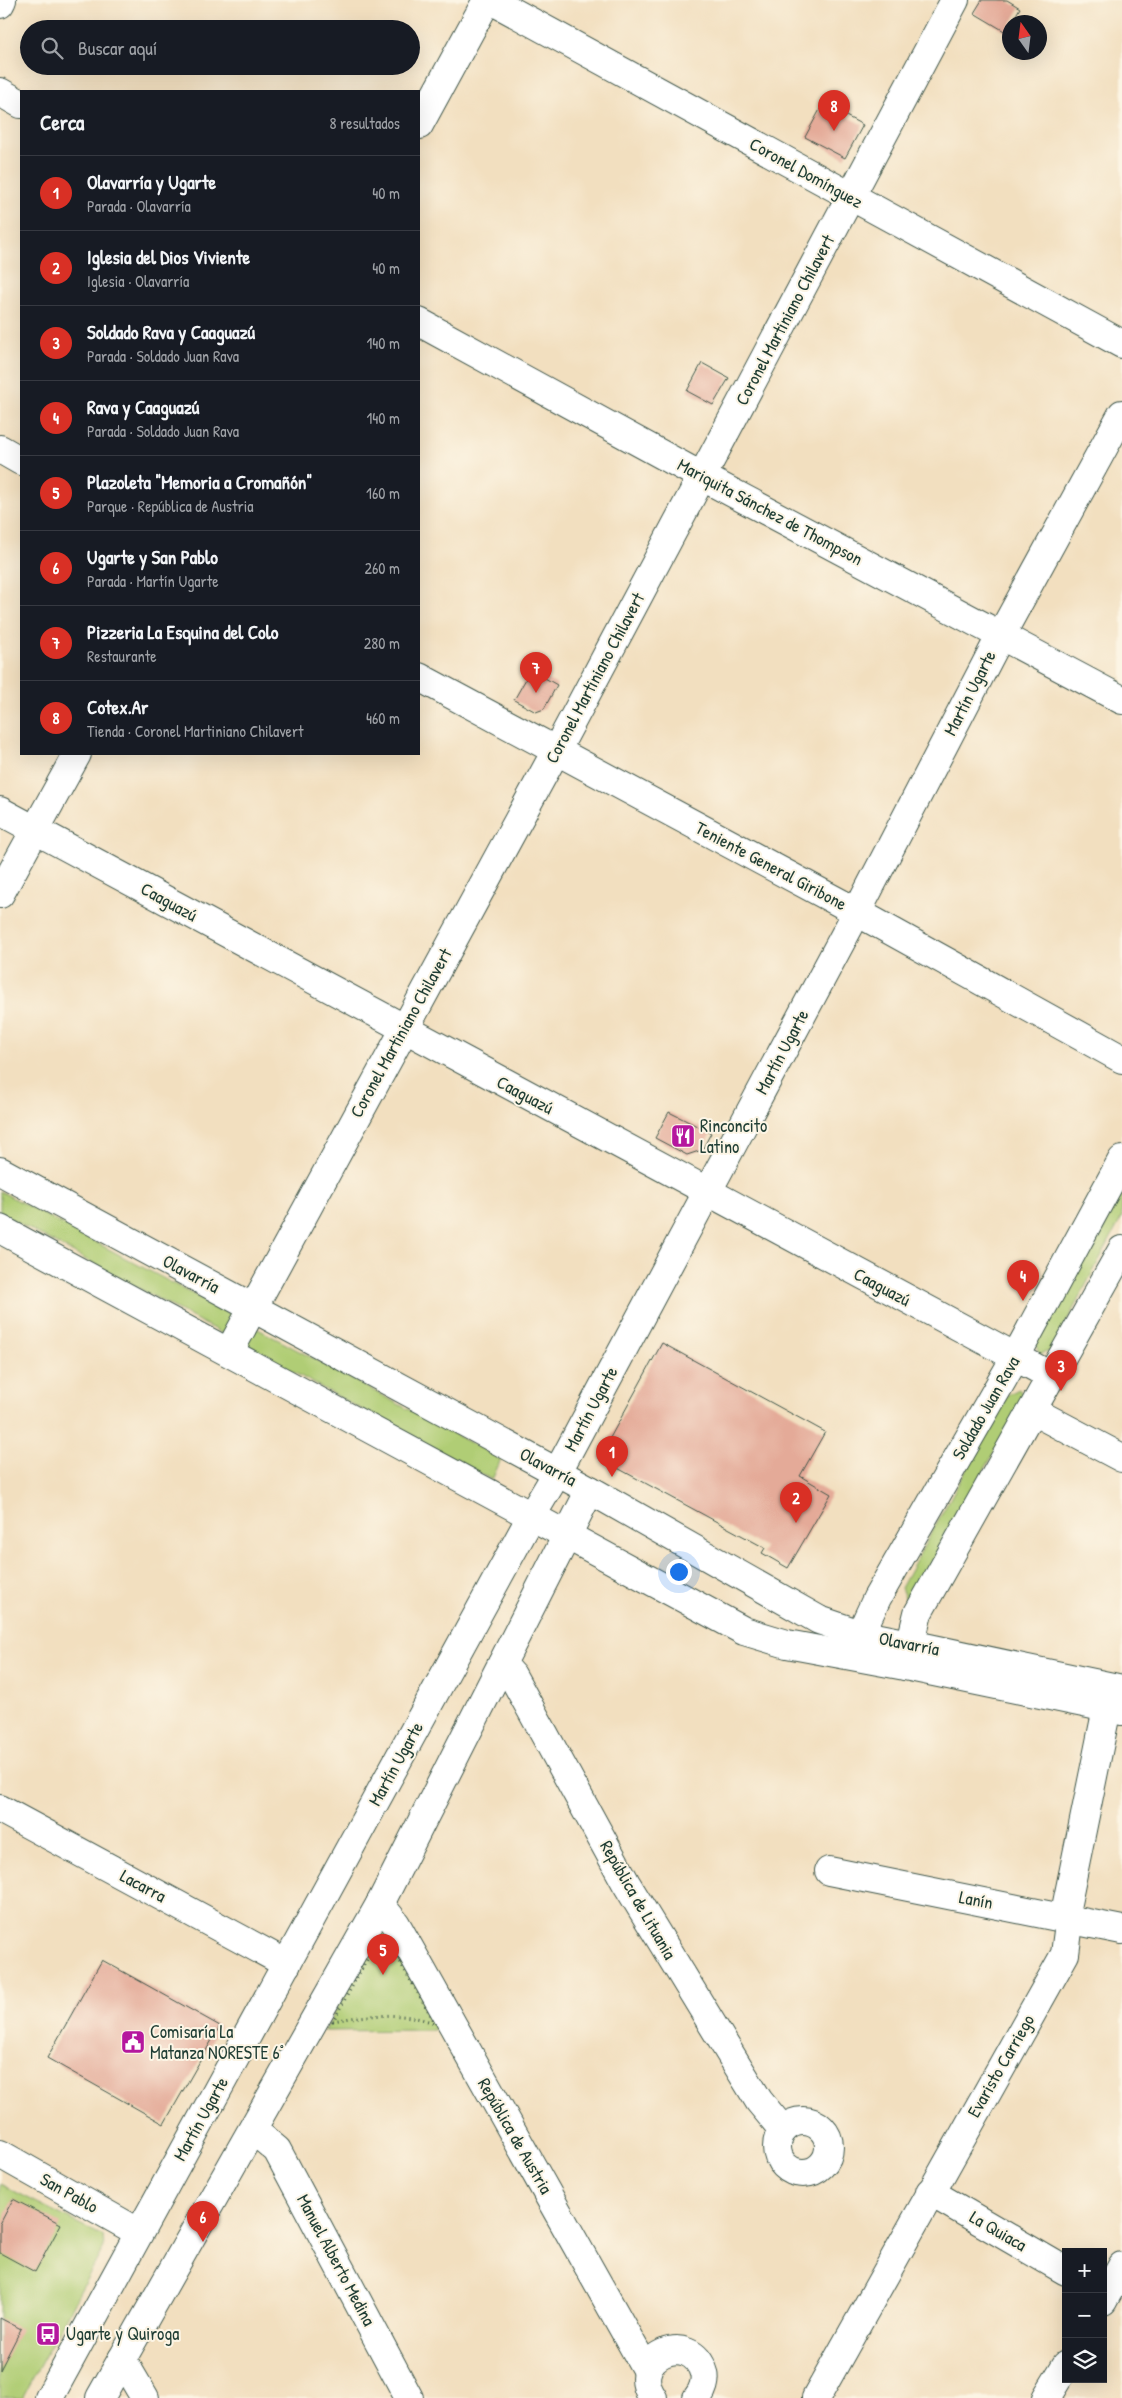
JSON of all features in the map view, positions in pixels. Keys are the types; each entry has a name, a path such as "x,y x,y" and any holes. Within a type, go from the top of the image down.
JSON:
{"street":[{"path":"0,4 2,0"},
{"path":"420,123 487,0"},
{"name":"Coronel Domínguez","path":"491,0 1122,344"},
{"name":"Coronel Martiniano Chilavert","path":"229,1352 403,1029 556,751 701,476 852,198 955,0"},
{"path":"0,92 20,103"},
{"name":"Mariquita Sánchez de Thompson","path":"420,323 701,476 1122,700"},
{"name":"Martín Ugarte","path":"49,2398 138,2232 532,1515 557,1473 857,912 1001,635 1122,414"},
{"path":"0,449 20,460"},
{"name":"Teniente General Giribone","path":"420,678 857,912 1122,1059"},
{"path":"0,894 76,755"},
{"name":"Caaguazú","path":"0,811 1051,1376"},
{"name":"Soldado Juan Rava","path":"855,1645 877,1598 1015,1358 1122,1160"},
{"name":"Olavarría","path":"0,1171 590,1490 819,1620 855,1645"},
{"name":"Olavarría","path":"0,1229 532,1515 744,1632 771,1640 855,1645 908,1655 1117,1703"},
{"path":"908,1655 918,1613 1122,1250"},
{"path":"1033,1411 1122,1458"},
{"path":"100,2398 254,2130 380,1904 590,1490"},
{"name":"República de Lituania","path":"502,1664 512,1675 626,1883 759,2101 783,2130"},
{"name":"Evaristo Carriego","path":"816,2398 1065,1954 1068,1931 1065,1917 1117,1703"},
{"name":"Lacarra","path":"0,1809 286,1964"},
{"name":"Lanín","path":"829,1871 1122,1930"},
{"name":"República de Austria","path":"380,1904 396,1924 647,2371 648,2390 653,2398"},
{"name":"Manuel Alberto Medina","path":"254,2130 277,2150 409,2398"},
{"name":"San Pablo","path":"0,2154 138,2232"},
{"name":"La Quiaca","path":"930,2192 1062,2269"},
{"path":"1109,2298 1122,2266"},
{"path":"647,2371 651,2362 658,2355 678,2350 688,2352 696,2358 705,2376 704,2386 697,2398"},
{"path":"122,2359 145,2398"},
{"path":"1046,2398 1062,2372"}],"path":[{"path":"381,1934 383,1934 436,2024 422,2018 395,2016 333,2021 381,1934"}],"green space":[{"path":"1122,1181 1122,1217 1051,1351 1039,1354 1035,1342"},
{"path":"0,1191 501,1459 492,1480 0,1213"},
{"path":"1019,1389 1023,1395 1022,1402 912,1601 906,1600 901,1588 1007,1395"},
{"path":"377,1929 383,1929 441,2021 434,2030 325,2031"},
{"path":"0,2184 103,2236 104,2247 22,2398 0,2398"}],"building":[{"path":"982,0 1007,0 1020,8 1016,15 1002,15 1002,30 974,13"},
{"path":"823,104 863,125 845,158 805,137"},
{"path":"702,363 729,378 713,405 687,391"},
{"path":"531,670 557,685 544,709 536,712 514,700"},
{"name":"Rinconcito Latino","path":"669,1112 711,1133 702,1150 687,1155 655,1138"},
{"path":"662,1343 825,1432 800,1476 831,1494 788,1568 762,1553 765,1548 599,1458"},
{"name":"Comisaría La Matanza NORESTE 6°","path":"102,1960 220,2026 164,2124 47,2058"},
{"path":"13,2199 61,2224 35,2272 0,2253 0,2224"},
{"path":"0,2318 21,2329 0,2370"}],"place":[{"name":"Cotex.Ar","path":"834,131"},
{"name":"Pizzeria La Esquina del Colo","path":"536,693"},
{"name":"Rinconcito Latino","path":"683,1136"},
{"name":"Rava y Caaguazú","path":"1023,1301"},
{"name":"Soldado Rava y Caaguazú","path":"1061,1391"},
{"name":"Olavarría y Ugarte","path":"612,1477"},
{"name":"Iglesia del Dios Viviente","path":"796,1523"},
{"name":"Plazoleta \"Memoria a Cromañón\"","path":"383,1975"},
{"name":"Comisaría La Matanza NORESTE 6°","path":"133,2042"},
{"name":"Ugarte y San Pablo","path":"203,2242"},
{"name":"Ugarte y Quiroga","path":"48,2334"}]}
